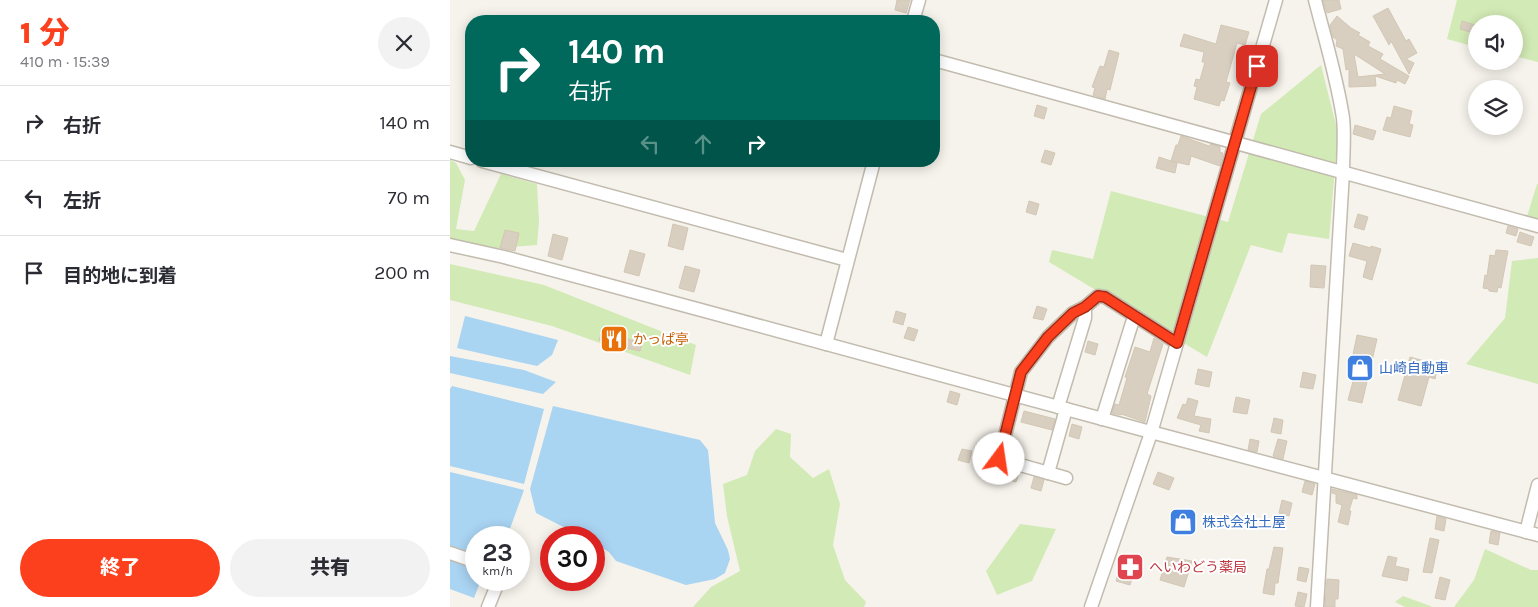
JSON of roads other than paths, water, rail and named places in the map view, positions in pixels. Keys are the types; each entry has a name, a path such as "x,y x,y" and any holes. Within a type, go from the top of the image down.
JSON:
{"street":[{"path":"915,15 919,0"},
{"path":"1091,607 1151,433 1276,0"},
{"path":"1315,0 1343,118 1343,172 1317,607"},
{"path":"940,62 1538,226"},
{"path":"450,152 465,156"},
{"path":"504,167 847,260"},
{"path":"826,344 872,167"},
{"path":"450,245 548,269 1151,433 1532,534 1538,485"},
{"path":"1066,478 999,459 1021,372 1048,337 1073,313 1085,307 1098,296 1105,297 1177,343"},
{"path":"1048,473 1085,318 1085,307"},
{"path":"1102,419 1132,323 1136,317"},
{"path":"450,553 465,558"},
{"path":"488,607 495,591"}],"water":[{"path":"465,316 558,340 552,355 537,366 457,348"},
{"path":"450,356 524,370 556,382 543,394 450,373"},
{"path":"452,386 544,409 524,484 450,466 450,389"},
{"path":"553,406 700,440 708,450 715,523 728,550 730,559 725,573 715,579 686,585 616,561 605,550 605,526 561,526 536,513 530,489"},
{"path":"450,472 524,490 511,526 465,526 465,551 450,546"},
{"path":"450,558 465,563 465,591 477,591 474,598 450,589"}],"place":[{"name":"かっぱ亭","path":"614,339"},
{"name":"山崎自動車","path":"1360,368"},
{"name":"株式会社土屋","path":"1183,522"},
{"name":"へいわどう薬局","path":"1130,567"}]}
